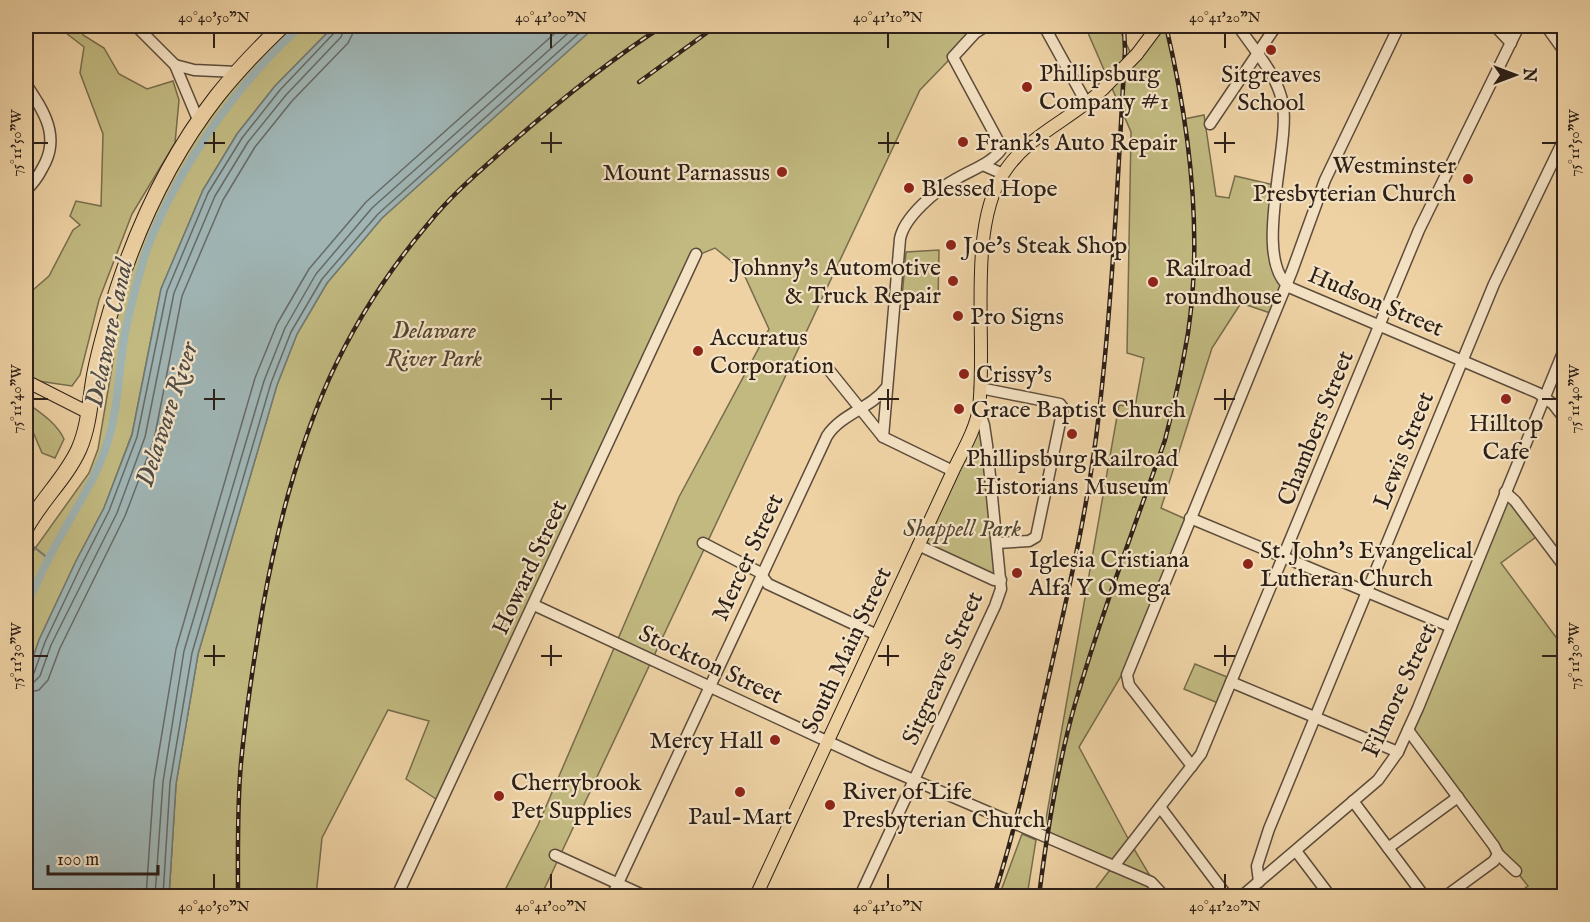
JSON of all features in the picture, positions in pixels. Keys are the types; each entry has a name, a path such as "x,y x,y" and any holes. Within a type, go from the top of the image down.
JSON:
{"highway":[{"path":"26,528 74,459 83,440 101,349 131,246 155,194 199,122 237,72 282,26"}],"main road":[{"name":"South Main Street","path":"756,897 979,410 983,245 988,208 1003,174 1031,141 1087,104 1103,89 1137,54 1158,26"},
{"path":"26,381 89,413"}],"street":[{"path":"136,26 175,65 199,122"},
{"path":"883,437 903,226 942,188 983,165 1001,151 1002,146 953,57 975,33 986,26"},
{"path":"1044,26 1087,104"},
{"name":"Hudson Street","path":"1238,26 1278,87 1283,105 1284,126 1271,240 1280,277 1286,285 1545,397 1564,418"},
{"path":"1210,124 1276,26"},
{"path":"1192,766 1159,726 1127,680 1129,669 1286,285 1325,180 1399,26"},
{"path":"1495,26 1511,43"},
{"name":"Chambers Street","path":"1114,866 1192,766 1206,744 1419,230 1519,26"},
{"path":"1546,26 1564,51"},
{"path":"175,65 194,70 237,72"},
{"path":"26,84 48,119 51,142 45,164 26,190"},
{"name":"Lewis Street","path":"1259,882 1257,866 1264,843 1503,265 1564,140"},
{"path":"983,165 1003,174"},
{"name":"Howard Street","path":"397,897 696,254"},
{"name":"Filmore Street","path":"1242,897 1383,775 1398,752 1564,350"},
{"path":"829,370 883,437 953,471"},
{"name":"Mercer Street","path":"612,897 827,436 835,426 877,398 886,388"},
{"path":"980,388 1060,404 1063,408 1036,537 1029,541 997,543"},
{"name":"Sitgreaves Street","path":"860,897 1001,589 987,445 979,410"},
{"path":"1505,492 1515,501 1564,566"},
{"path":"1190,518 1451,627"},
{"path":"703,543 761,574 768,584 877,635"},
{"path":"918,545 994,580 1001,580"},
{"name":"Stockton Street","path":"534,605 710,688 1151,882 1164,897"},
{"path":"1231,682 1398,752"},
{"path":"1408,730 1498,854 1516,871"},
{"path":"1388,848 1458,797"},
{"path":"1353,801 1424,897"},
{"path":"1160,807 1227,897"},
{"path":"1296,851 1330,897"},
{"path":"1446,897 1494,861 1498,854"},
{"path":"555,855 645,897"}],"green space":[{"path":"57,26 79,26 83,35 104,48 119,74 147,89 173,81 179,100 175,143 132,214 99,300 80,375 72,386 38,381 26,374 26,296 49,276 73,230 80,225 70,216 76,201 101,206 103,134 80,73 84,47"},
{"path":"288,26 334,26 275,86 237,134 203,190 161,289 132,434 104,508 39,640 26,678 26,566 31,554 89,473 98,449 114,355 105,356 115,317 156,202 212,110"},
{"name":"Delaware River Park","path":"583,26 988,26 972,36 920,90 541,896 502,896 538,825 679,497 769,329 742,270 715,248 691,258 442,803 406,779 429,721 388,710 322,838 316,896 169,896 176,784 198,654 277,385 297,334 327,283 382,218 512,101"},
{"path":"1085,26 1118,26 1133,58 1160,26 1166,26 1184,119 1204,115 1216,196 1229,198 1235,176 1278,186 1272,239 1288,285 1276,315 1241,303 1212,348 1161,508 1188,520 1127,666 1079,747 1162,896 1090,896 1113,866 1043,836 1119,405 1135,407 1144,358 1127,353 1131,132"},
{"path":"939,250 938,301 902,298 906,252"},
{"path":"26,402 61,433 64,439 55,458 42,453 33,432 26,431"},
{"name":"Shappell Park","path":"979,410 1001,580 918,545"},
{"path":"1507,491 1540,534 1501,563 1564,648 1564,896 1514,896 1528,886 1408,734"},
{"path":"1195,664 1227,677 1218,703 1184,689"},
{"path":"1022,834 1036,840 1027,896 999,896"}],"water":[{"name":"Delaware River","path":"334,26 596,26 382,218 327,283 297,334 277,385 198,654 176,784 169,896 26,896 26,678 39,640 104,508 132,435 161,289 203,190 237,134 275,86"}],"waterway":[{"name":"Delaware Canal","path":"26,606 49,557 91,482 107,444 114,414 127,323 144,258 160,219 192,158 232,100 278,48 301,26"},
{"path":"29,543 49,559"}],"railway":[{"path":"238,896 238,813 241,763 250,684 263,606 282,519 298,462 318,406 339,358 386,279 437,213 527,129 603,68 663,26"},
{"path":"639,82 716,26"},
{"path":"994,896 1020,802 1059,634 1075,561 1094,450 1112,278 1125,51 1124,26"},
{"path":"1039,896 1053,800 1069,728 1085,671 1165,440 1188,333 1192,295 1194,217 1187,139 1166,26"}],"place":[{"name":"Sitgreaves School","path":"1271,50"},
{"name":"Phillipsburg Company #1","path":"1027,87"},
{"name":"Frank's Auto Repair","path":"963,142"},
{"name":"Mount Parnassus","path":"782,172"},
{"name":"Westminster Presbyterian Church","path":"1468,179"},
{"name":"Blessed Hope","path":"909,188"},
{"name":"Joe's Steak Shop","path":"951,245"},
{"name":"Johnny's Automotive & Truck Repair","path":"953,281"},
{"name":"Railroad roundhouse","path":"1153,282"},
{"name":"Pro Signs","path":"958,316"},
{"name":"Accuratus Corporation","path":"698,351"},
{"name":"Crissy's","path":"964,374"},
{"name":"Hilltop Cafe","path":"1506,399"},
{"name":"Grace Baptist Church","path":"959,409"},
{"name":"Phillipsburg Railroad Historians Museum","path":"1072,434"},
{"name":"St. John's Evangelical Lutheran Church","path":"1248,564"},
{"name":"Iglesia Cristiana Alfa Y Omega","path":"1017,573"},
{"name":"Mercy Hall","path":"775,740"},
{"name":"Paul-Mart","path":"740,792"},
{"name":"Cherrybrook Pet Supplies","path":"499,796"},
{"name":"River of Life Presbyterian Church","path":"830,805"}]}
